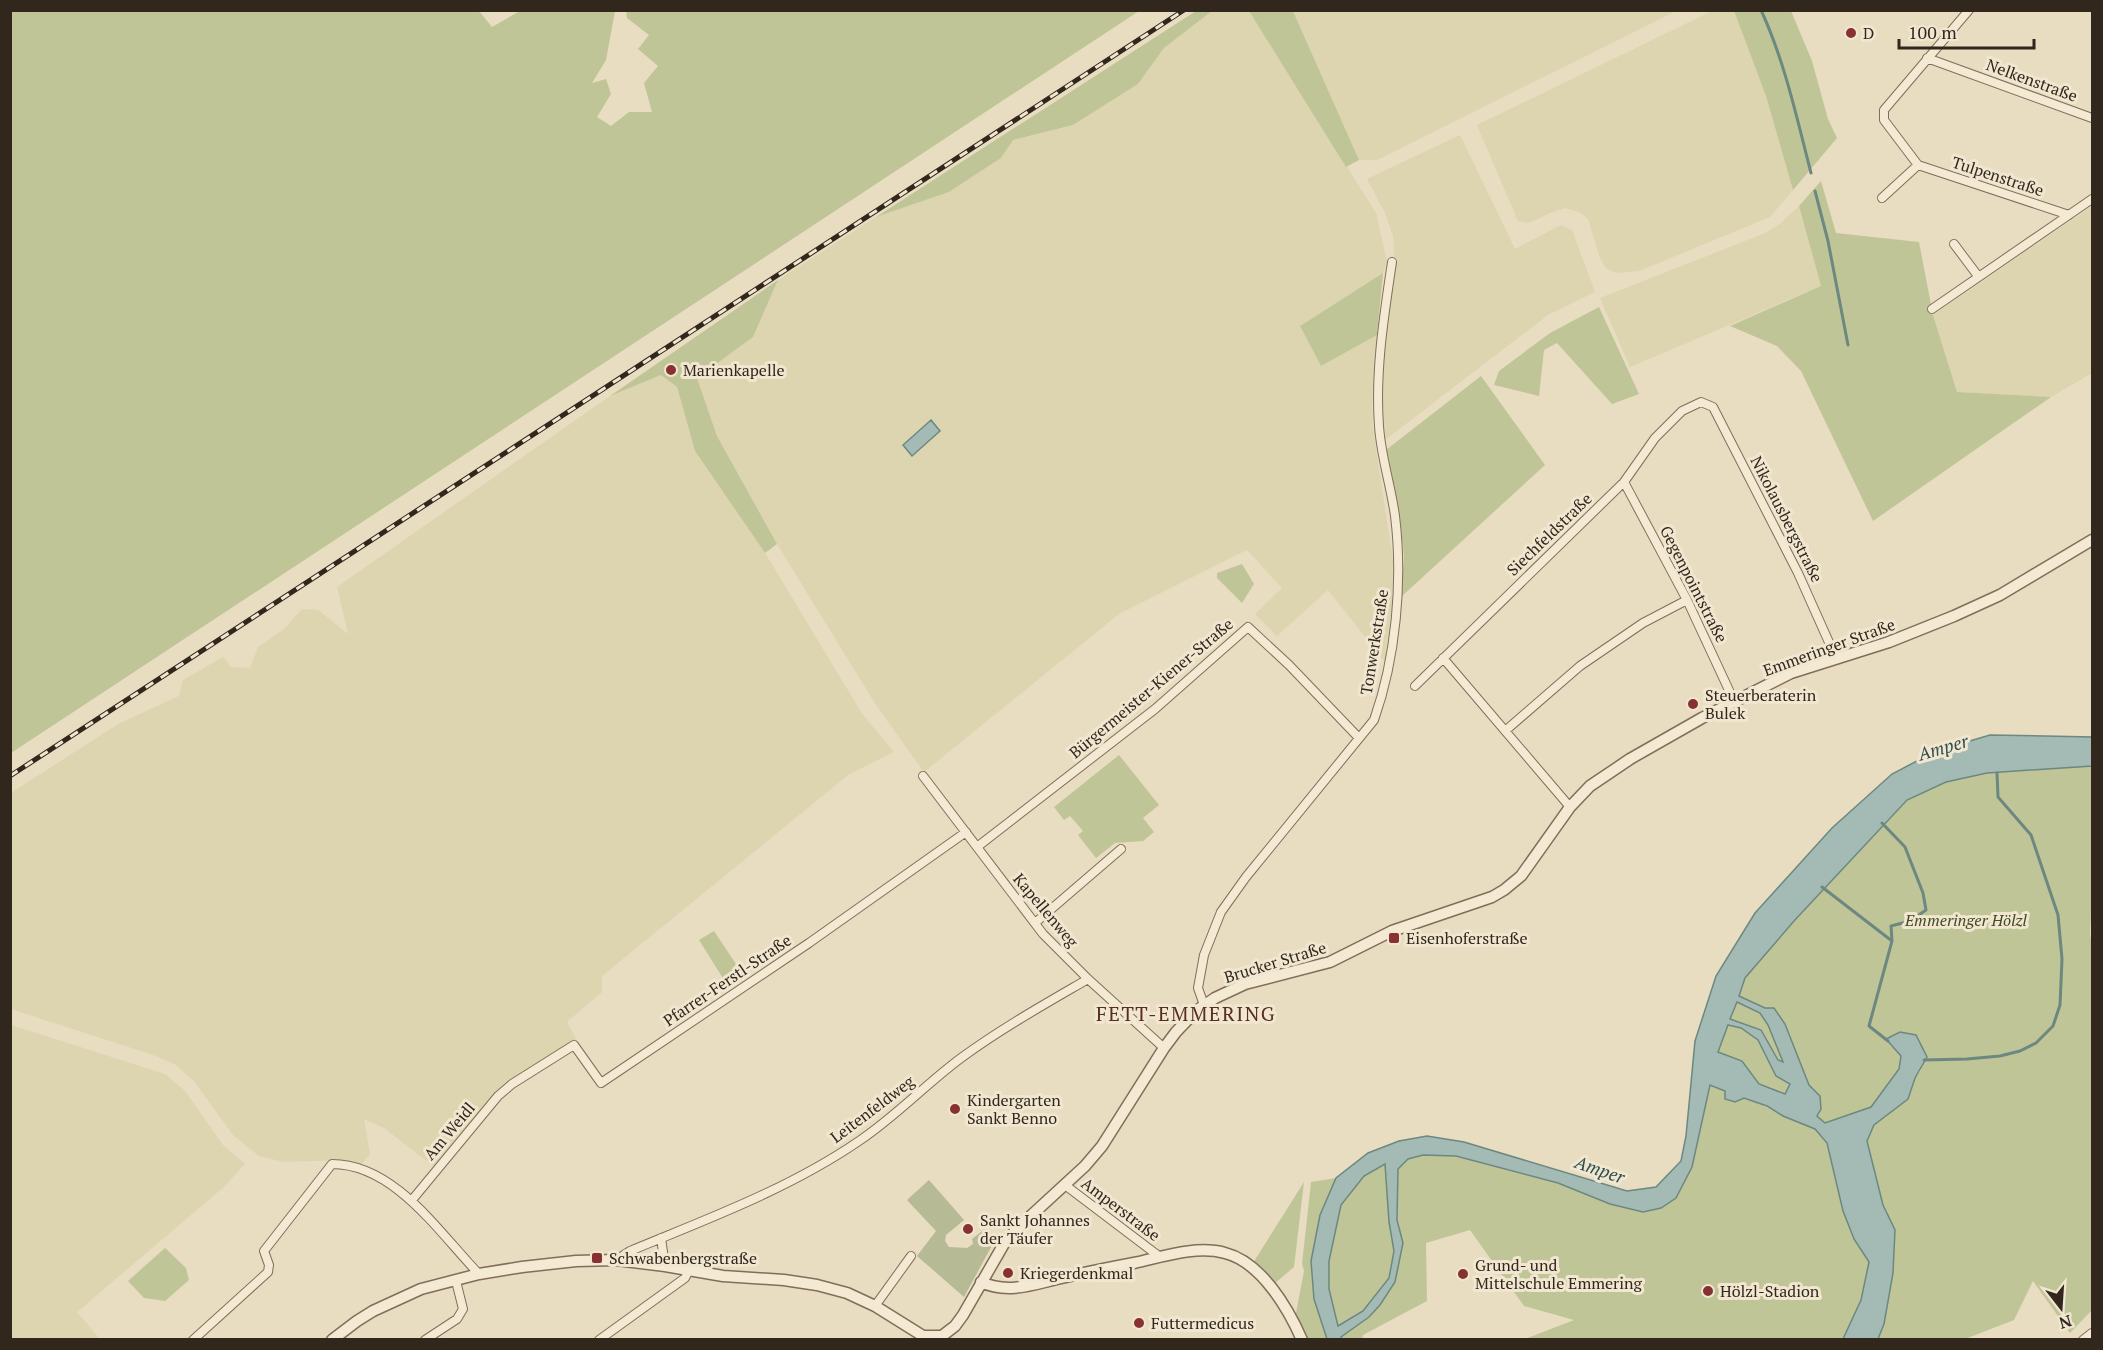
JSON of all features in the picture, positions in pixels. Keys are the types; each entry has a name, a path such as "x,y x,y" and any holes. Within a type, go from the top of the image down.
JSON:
{"street":[{"path":"1882,198 1918,165 1884,120 1884,110 1970,10"},
{"name":"Nelkenstraße","path":"1927,58 2092,118"},
{"name":"Tulpenstraße","path":"1918,165 2069,215"},
{"path":"1932,309 2092,199"},
{"path":"1954,244 1978,276"},
{"name":"Tonwerkstraße","path":"1204,1005 1198,988 1204,955 1221,912 1246,877 1374,720 1382,699 1397,602 1398,558 1395,515 1382,448 1378,399 1379,364 1392,262"},
{"name":"Siechfeldstraße","path":"1415,686 1624,482 1655,438 1682,411 1701,402"},
{"name":"Nikolausbergstraße","path":"1701,402 1713,407 1798,573 1836,658"},
{"name":"Gegenpointstraße","path":"1624,482 1687,600 1734,701"},
{"name":"Emmeringer Straße","path":"1560,821 1590,786 1608,773 1734,701 1791,673 1889,642 1954,616 2021,583 2092,540"},
{"path":"1505,730 1580,666 1643,622 1687,600"},
{"name":"Bürgermeister-Kiener-Straße","path":"977,847 1155,709 1248,627 1289,665 1359,738"},
{"path":"1443,658 1570,807"},
{"name":"Kapellenweg","path":"922,776 1043,934 1164,1048"},
{"name":"Brucker Straße","path":"943,1338 955,1326 1005,1242 1085,1166 1106,1140 1164,1048 1180,1027 1204,1005 1245,984 1330,962 1392,931 1492,897 1521,876 1560,821"},
{"name":"Pfarrer-Ferstl-Straße","path":"512,1084 574,1045 601,1083 809,943 966,832"},
{"path":"1035,923 1120,849"},
{"name":"Leitenfeldweg","path":"616,1260 630,1251 766,1193 820,1165 860,1140 960,1059 1010,1023 1088,978"},
{"name":"Am Weidl","path":"412,1200 498,1096 512,1084"},
{"path":"197,1338 268,1272 269,1265 264,1251 332,1164 344,1164 373,1175 412,1200 479,1275"},
{"name":"Amperstraße","path":"1065,1185 1160,1257"},
{"path":"661,1238 665,1266"},
{"name":"Amperstraße","path":"981,1282 1016,1289 1160,1257 1205,1251 1225,1253 1243,1261 1275,1292 1302,1340"},
{"path":"875,1306 910,1256"},
{"path":"332,1340 357,1321 421,1289 479,1275 576,1261 616,1260 723,1276 784,1280 847,1293 875,1306 923,1336 943,1338"},
{"path":"599,1340 685,1278 689,1270"},
{"path":"425,1340 457,1319 463,1309 456,1281"},
{"path":"2083,1340 2092,1333"}],"shaded area":[{"path":"1212,11 1249,11 1376,213 1387,262 1383,273 1300,326 1321,366 1377,335 1372,398 1373,429 1393,561 1392,604 1385,662 1328,590 1277,636 1255,614 1282,588 1247,550 1119,614 924,772 876,705 777,544 717,436 697,378 753,337 778,280 876,217 949,192 1001,158 1013,140 1073,125 1138,84 1164,48"},
{"path":"1293,11 1676,11 1377,160 1359,160"},
{"path":"1712,11 1734,11 1766,96 1793,190 1770,217 1639,271 1616,273 1606,268 1600,258 1588,219 1579,212 1565,208 1529,223 1518,221 1477,125"},
{"path":"1460,135 1515,249 1561,225 1572,230 1595,292 1548,315 1385,440 1382,399 1383,363 1394,254 1393,236 1385,213 1367,179"},
{"path":"1799,206 1821,286 1630,367 1600,298 1763,234 1780,224"},
{"path":"2092,206 2092,373 2051,397 1957,392 1933,315"},
{"path":"661,375 677,387 695,451 765,553 863,715 894,752 848,775 602,976 602,992 567,1022 576,1039 505,1083 436,1168 384,1128 364,1119 370,1154 361,1165 343,1160 284,1162 259,1156 233,1135 194,1081 176,1065 156,1056 11,1009 11,793 118,724 179,696 183,680 223,657 231,667 250,668 258,647 283,630 302,609 318,610 348,634 337,587 610,396"},
{"path":"11,1025 165,1074 185,1091 223,1145 245,1164 225,1186 77,1312 100,1339 11,1339"}],"green space":[{"path":"11,11 479,11 492,27 520,11 615,11 606,60 592,83 606,79 611,94 597,117 611,126 629,112 652,112 644,83 658,66 638,49 649,35 627,18 626,11 1139,11 11,753"},
{"path":"1196,11 1212,11 1164,48 1138,84 1073,125 1013,140 1001,158 949,192 876,217"},
{"path":"1249,11 1293,11 1359,160 1346,167"},
{"path":"1734,11 1791,11 1812,61 1828,119 1837,138 1793,190 1766,96"},
{"path":"1821,181 1836,233 1919,242 1933,315 1957,392 2051,397 1873,521 1801,371 1777,346 1730,326 1821,286 1799,206"},
{"path":"1383,273 1377,335 1321,366 1300,326"},
{"path":"778,280 753,337 697,378 717,436 777,544 765,553 695,451 677,387 661,375 610,396"},
{"path":"1599,307 1639,394 1612,404 1557,343 1544,350 1539,396 1494,385 1499,371 1550,333"},
{"path":"1481,376 1545,465 1401,597 1404,556 1399,515 1386,450"},
{"path":"1242,564 1254,584 1242,603 1217,578 1217,573"},
{"path":"1119,755 1159,805 1143,818 1154,832 1143,841 1115,843 1096,858 1078,835 1083,831 1070,816 1064,820 1054,807"},
{"name":"Emmeringer Hölzl","path":"2092,766 2090,935 2092,943 2092,1310 2070,1333 2033,1281 2014,1320 1965,1339 1878,1339 1884,1324 1893,1273 1895,1230 1883,1205 1867,1141 1874,1125 1908,1098 1915,1078 1921,1070 1900,1032 1887,1039 1901,1056 1899,1069 1871,1107 1825,1123 1800,1100 1712,1066 1745,978 1794,921 1907,800 1946,782 1987,773"},
{"path":"714,931 740,970 724,980 699,940"},
{"path":"1710,1085 1757,1102 1815,1129 1827,1144 1843,1211 1854,1239 1869,1262 1861,1300 1843,1339 1525,1339 1574,1320 1524,1306 1470,1230 1426,1243 1427,1301 1363,1335 1362,1339 1342,1339 1329,1289 1329,1261 1341,1205 1364,1176 1385,1164 1423,1155 1456,1156 1558,1183 1610,1204 1643,1212 1661,1208 1692,1167"},
{"path":"1336,1178 1320,1215 1314,1299 1327,1339 1306,1339 1295,1318 1304,1271 1302,1264 1311,1182"},
{"path":"929,1180 964,1220 946,1235 945,1241 949,1247 967,1248 973,1244 972,1239 986,1228 996,1238 964,1297 917,1256 936,1231 907,1200"},
{"path":"1304,1182 1294,1267 1274,1284 1253,1263"},
{"path":"165,1248 186,1268 189,1280 165,1301 144,1298 128,1281"}],"water":[{"path":"931,420 940,431 912,456 903,445"},
{"path":"1990,735 2092,737 2092,766 1987,773 1946,782 1907,800 1794,921 1745,978 1739,996 1765,1008 1774,1008 1785,1024 1809,1085 1820,1096 1821,1109 1817,1116 1825,1123 1871,1107 1899,1069 1901,1056 1886,1039 1900,1032 1916,1035 1927,1057 1915,1078 1908,1099 1874,1125 1867,1141 1883,1205 1895,1230 1893,1273 1884,1324 1878,1339 1843,1339 1861,1300 1869,1262 1854,1239 1843,1211 1827,1143 1815,1129 1783,1116 1767,1106 1744,1098 1735,1102 1725,1099 1725,1091 1710,1085 1692,1167 1676,1198 1661,1208 1643,1212 1610,1204 1558,1183 1456,1156 1423,1155 1408,1159 1398,1169 1397,1220 1403,1243 1395,1282 1369,1317 1341,1337 1342,1339 1327,1339 1314,1299 1311,1261 1320,1215 1336,1178 1368,1153 1399,1141 1427,1136 1464,1142 1627,1191 1656,1187 1681,1161 1686,1136 1695,1041 1716,976 1755,913 1832,828 1892,774 1936,751","holes":["1737,1002 1760,1013 1768,1025 1783,1062 1778,1060 1761,1030 1730,1019","1728,1025 1741,1028 1758,1040 1776,1076 1790,1084 1785,1094 1759,1084 1742,1061 1718,1052","1385,1164 1389,1222 1394,1251 1389,1278 1363,1311 1338,1326 1329,1289 1329,1261 1341,1205 1364,1176"]}],"waterway":[{"path":"1761,10 1784,70 1811,173"},
{"path":"1815,191 1828,241 1848,345"},
{"path":"1924,1060 2000,1056 2020,1051 2036,1043 2053,1026 2060,1005 2062,959 2058,915 2031,835 1998,797 1997,773"},
{"path":"1882,823 1905,847 1923,893 1926,910 1910,921 1891,926 1892,941 1869,1026 1888,1041"},
{"name":"Amper","path":"1822,887 1892,941"}],"railway":[{"path":"10,776 1184,10"}],"place":[{"name":"D","path":"1851,33"},
{"name":"Marienkapelle","path":"671,370"},
{"name":"Steuerberaterin Bulek","path":"1693,704"},
{"name":"Eisenhoferstraße","path":"1394,938"},
{"name":"Kindergarten Sankt Benno","path":"955,1109"},
{"name":"Sankt Johannes der Täufer","path":"968,1229"},
{"name":"Schwabenbergstraße","path":"597,1258"},
{"name":"Kriegerdenkmal","path":"1008,1273"},
{"name":"Grund- und Mittelschule Emmering","path":"1463,1274"},
{"name":"Hölzl-Stadion","path":"1708,1291"},
{"name":"Futtermedicus","path":"1139,1323"}],"district":[{"name":"FETT-EMMERING","path":"1186,1013"}]}
